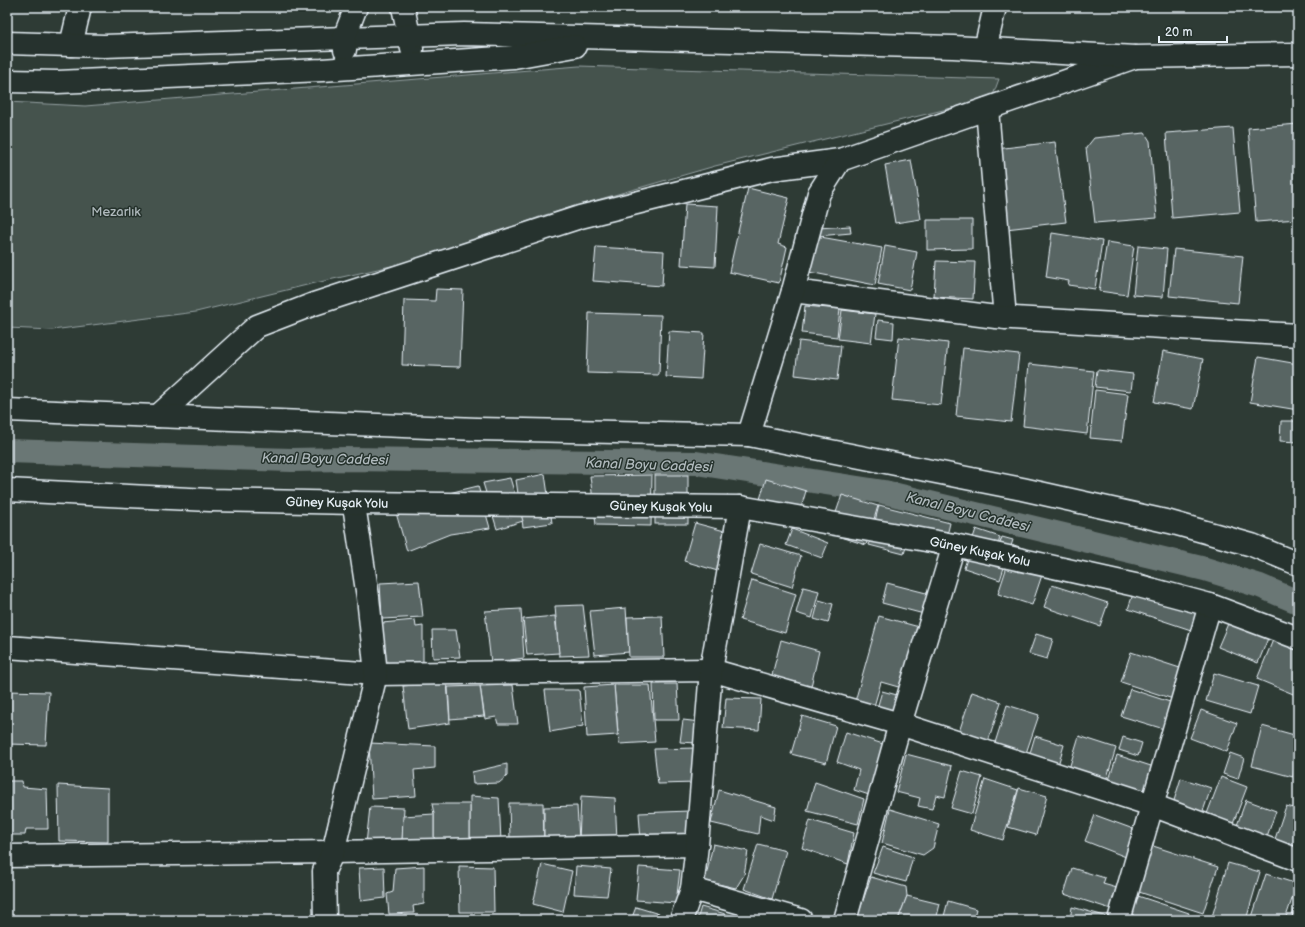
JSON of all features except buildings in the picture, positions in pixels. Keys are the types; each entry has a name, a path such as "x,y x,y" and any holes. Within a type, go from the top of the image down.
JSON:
{"street":[{"path":"71,45 80,7"},
{"path":"345,68 344,38 356,7"},
{"path":"403,7 415,63"},
{"path":"985,49 995,7"},
{"path":"7,43 104,46 464,34 985,49 1135,57 1298,54"},
{"path":"7,81 58,82 345,68 514,57 613,38"},
{"path":"158,416 257,326 314,304 580,217 772,169 840,160 1135,57"},
{"path":"987,109 1005,318"},
{"path":"749,434 793,291 819,193 840,160"},
{"path":"793,291 1005,318 1298,336"},
{"path":"7,410 477,429 749,434 1022,489 1170,522 1252,545 1298,564"},
{"name":"Güney Kuşak Yolu","path":"7,490 210,500 740,507 954,545 1135,585 1210,605 1298,638"},
{"path":"325,920 324,872 333,852 376,674 368,597 354,505 355,503"},
{"path":"681,920 692,889 711,670 740,507"},
{"path":"845,920 900,724 954,545"},
{"path":"1119,920 1210,605"},
{"path":"7,647 376,674 711,670 900,724 1152,805 1298,860"},
{"path":"7,856 697,845"},
{"path":"692,889 801,920"}],"green space":[{"name":"Mezarlık","path":"579,66 999,79 992,98 715,166 545,215 422,259 196,312 52,330 7,328 7,102 85,106"}],"waterway":[{"name":"Kanal Boyu Caddesi","path":"7,451 292,460 345,459 696,463 884,492 1205,569 1260,586 1298,602"}]}
